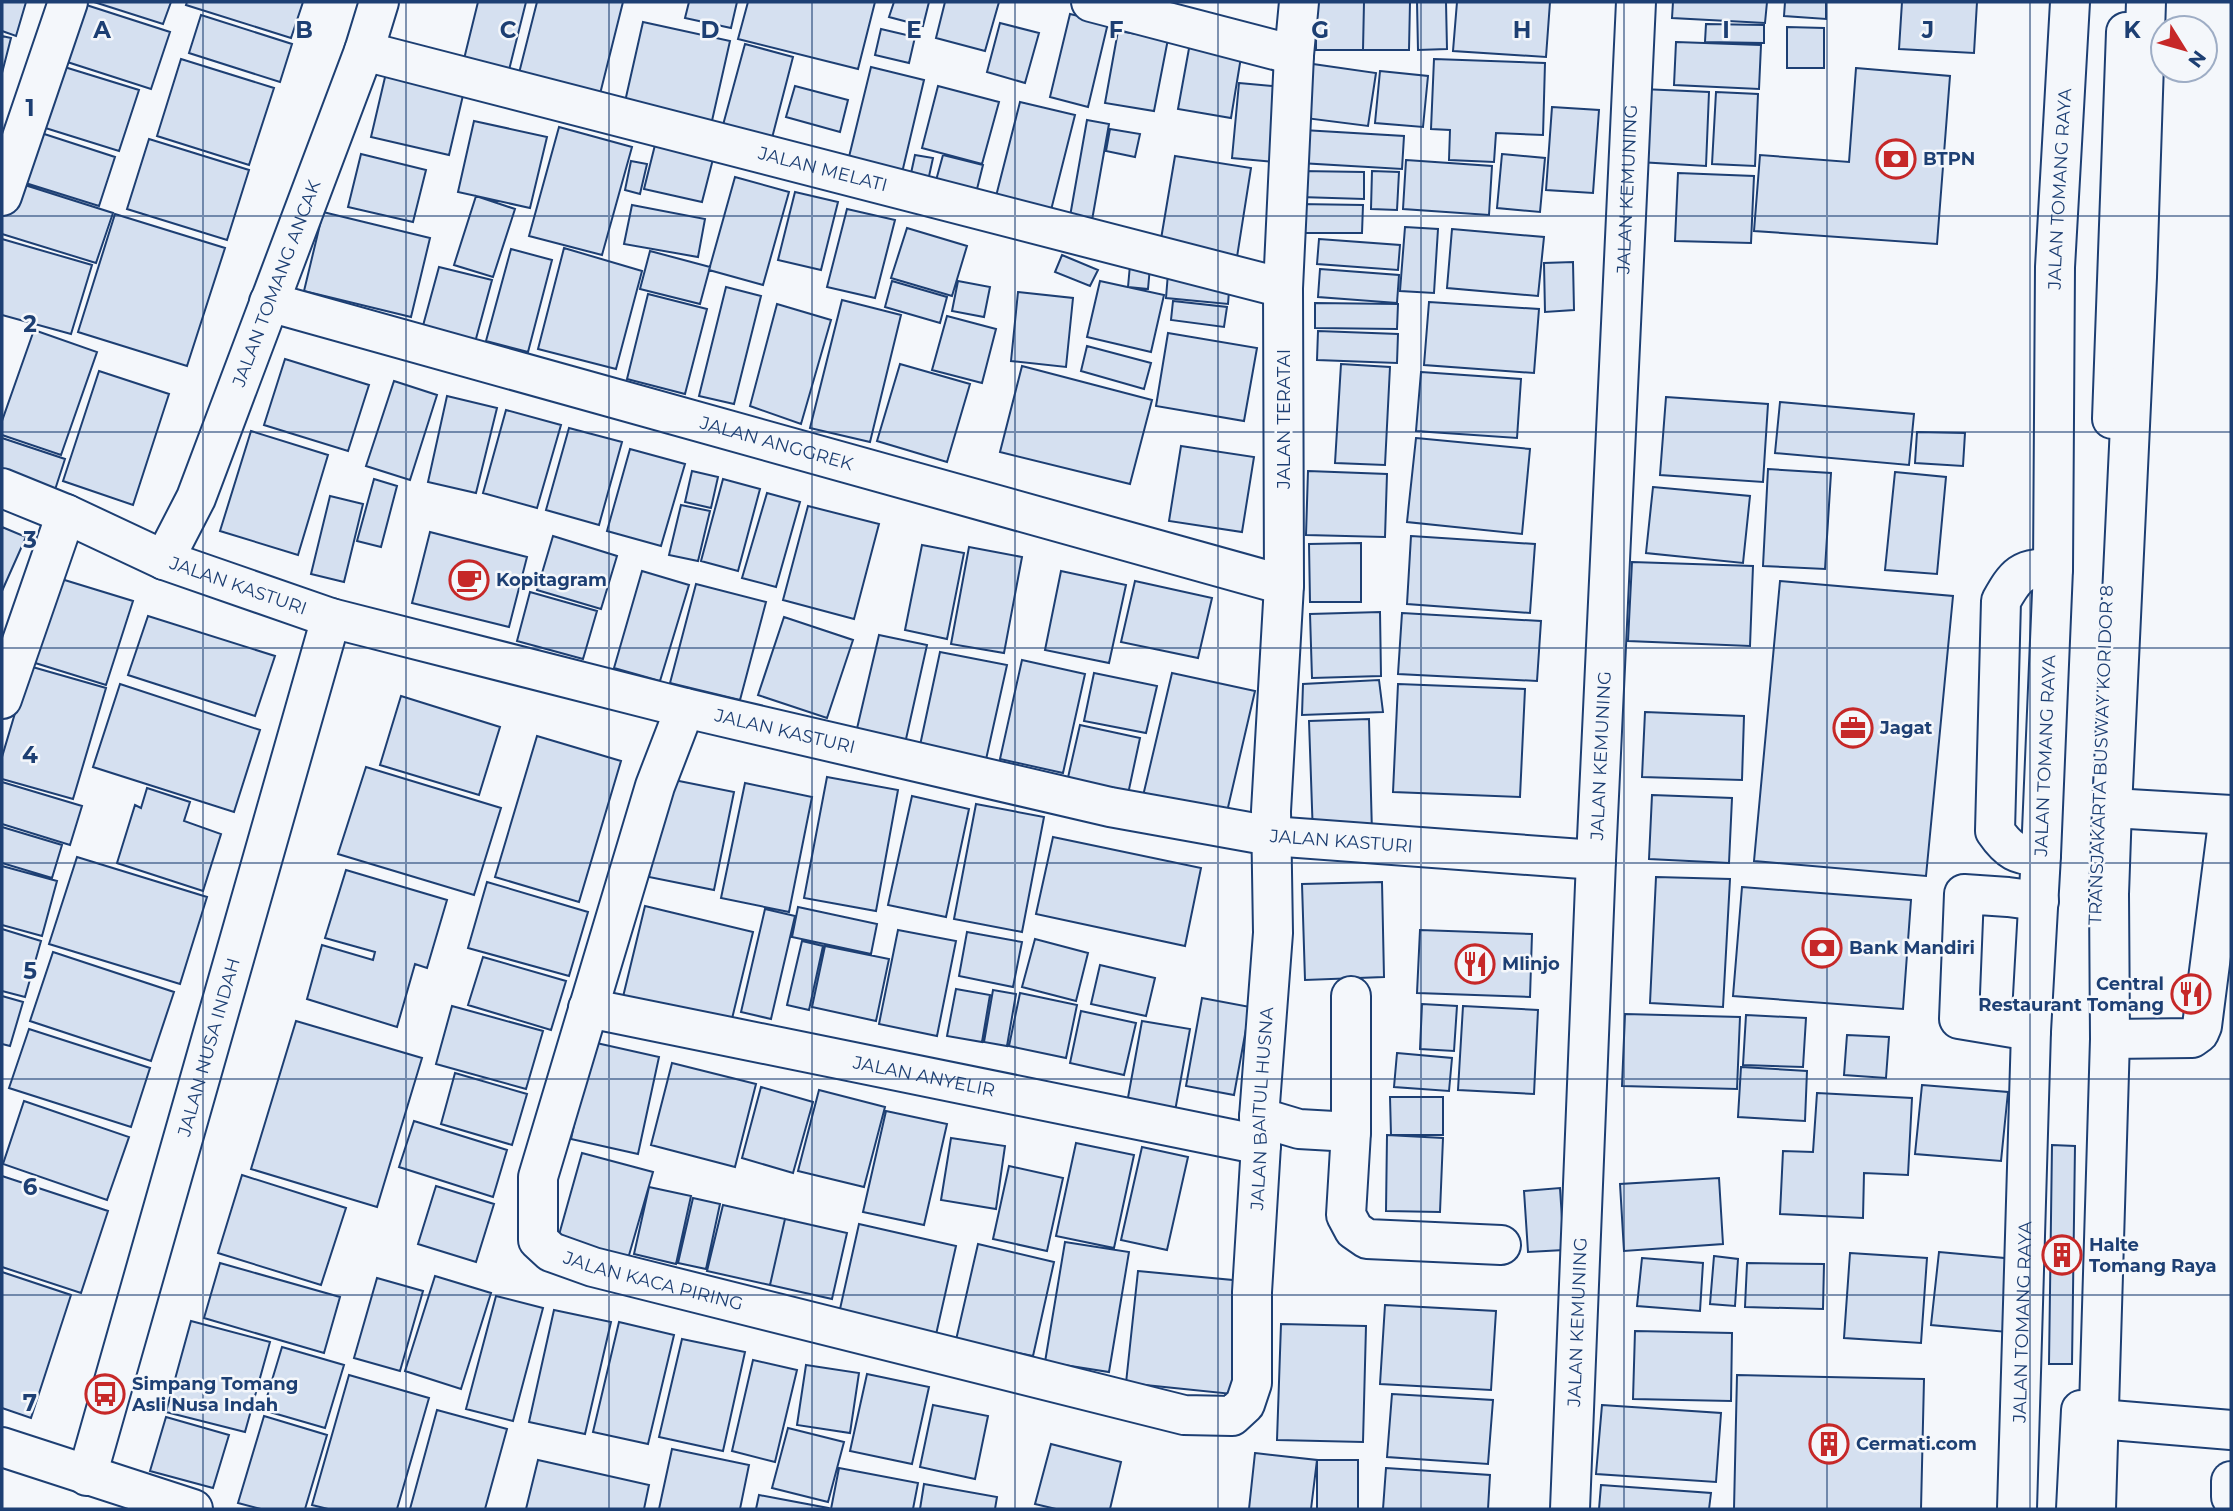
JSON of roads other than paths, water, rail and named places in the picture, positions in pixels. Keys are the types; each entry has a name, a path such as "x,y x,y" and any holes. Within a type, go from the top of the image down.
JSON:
{"street":[{"path":"2,196 68,2"},
{"name":"JALAN TOMANG ANCAK","path":"164,560 196,498 364,51 379,2"},
{"path":"1091,2 1294,55"},
{"name":"JALAN TERATAI","path":"1271,836 1284,585 1283,288 1299,2"},
{"name":"JALAN KEMUNING","path":"1570,1509 1596,860 1636,2"},
{"name":"JALAN TOMANG RAYA","path":"2017,1509 2031,1031 2053,569 2055,267 2070,2"},
{"path":"2033,1509 2073,271 2086,2"},
{"name":"TRANSJAKARTA BUSWAY KORIDOR 8","path":"2076,1509 2103,659 2128,2"},
{"path":"2096,1509 2110,1039 2109,894 2137,277 2146,2"},
{"name":"JALAN MELATI","path":"364,51 1283,288"},
{"name":"JALAN ANGGREK","path":"269,302 1284,585"},
{"name":"JALAN KASTURI","path":"2,488 66,514 164,560 331,618 684,708 1110,807 1271,836 1596,860"},
{"path":"2,699 66,514"},
{"path":"2041,855 2027,856 2005,846 1995,831 2001,601 2015,577 2038,568 2053,569"},
{"name":"JALAN NUSA INDAH","path":"87,1476 331,618"},
{"name":"JALAN KACA PIRING","path":"684,708 655,786 538,1177 538,1240 551,1252 607,1270 1184,1415 1232,1416 1245,1404 1252,1383"},
{"path":"2110,1039 2192,1038 2199,1033 2230,815 2112,808"},
{"name":"JALAN BAITUL HUSNA","path":"1252,1383 1252,1292 1273,933 1271,836"},
{"path":"2031,1031 1959,1019 1964,894 2039,901"},
{"path":"1351,996 1350,1132 1346,1215 1353,1230 1367,1239 1501,1245"},
{"name":"JALAN ANYELIR","path":"588,1008 1260,1131 1299,1129 1350,1132"},
{"path":"2099,1419 2231,1430"},
{"path":"2,1447 193,1509"},
{"path":"2231,1482 2231,1497"}],"place":[{"name":"BTPN","path":"1896,159"},
{"name":"Kopitagram","path":"469,580"},
{"name":"Jagat","path":"1853,728"},
{"name":"Bank Mandiri","path":"1822,948"},
{"name":"Mlinjo","path":"1475,964"},
{"name":"Central Restaurant Tomang","path":"2191,994"},
{"name":"Halte Tomang Raya","path":"2062,1255"},
{"name":"Simpang Tomang Asli Nusa Indah","path":"105,1394"},
{"name":"Cermati.com","path":"1829,1444"}]}
